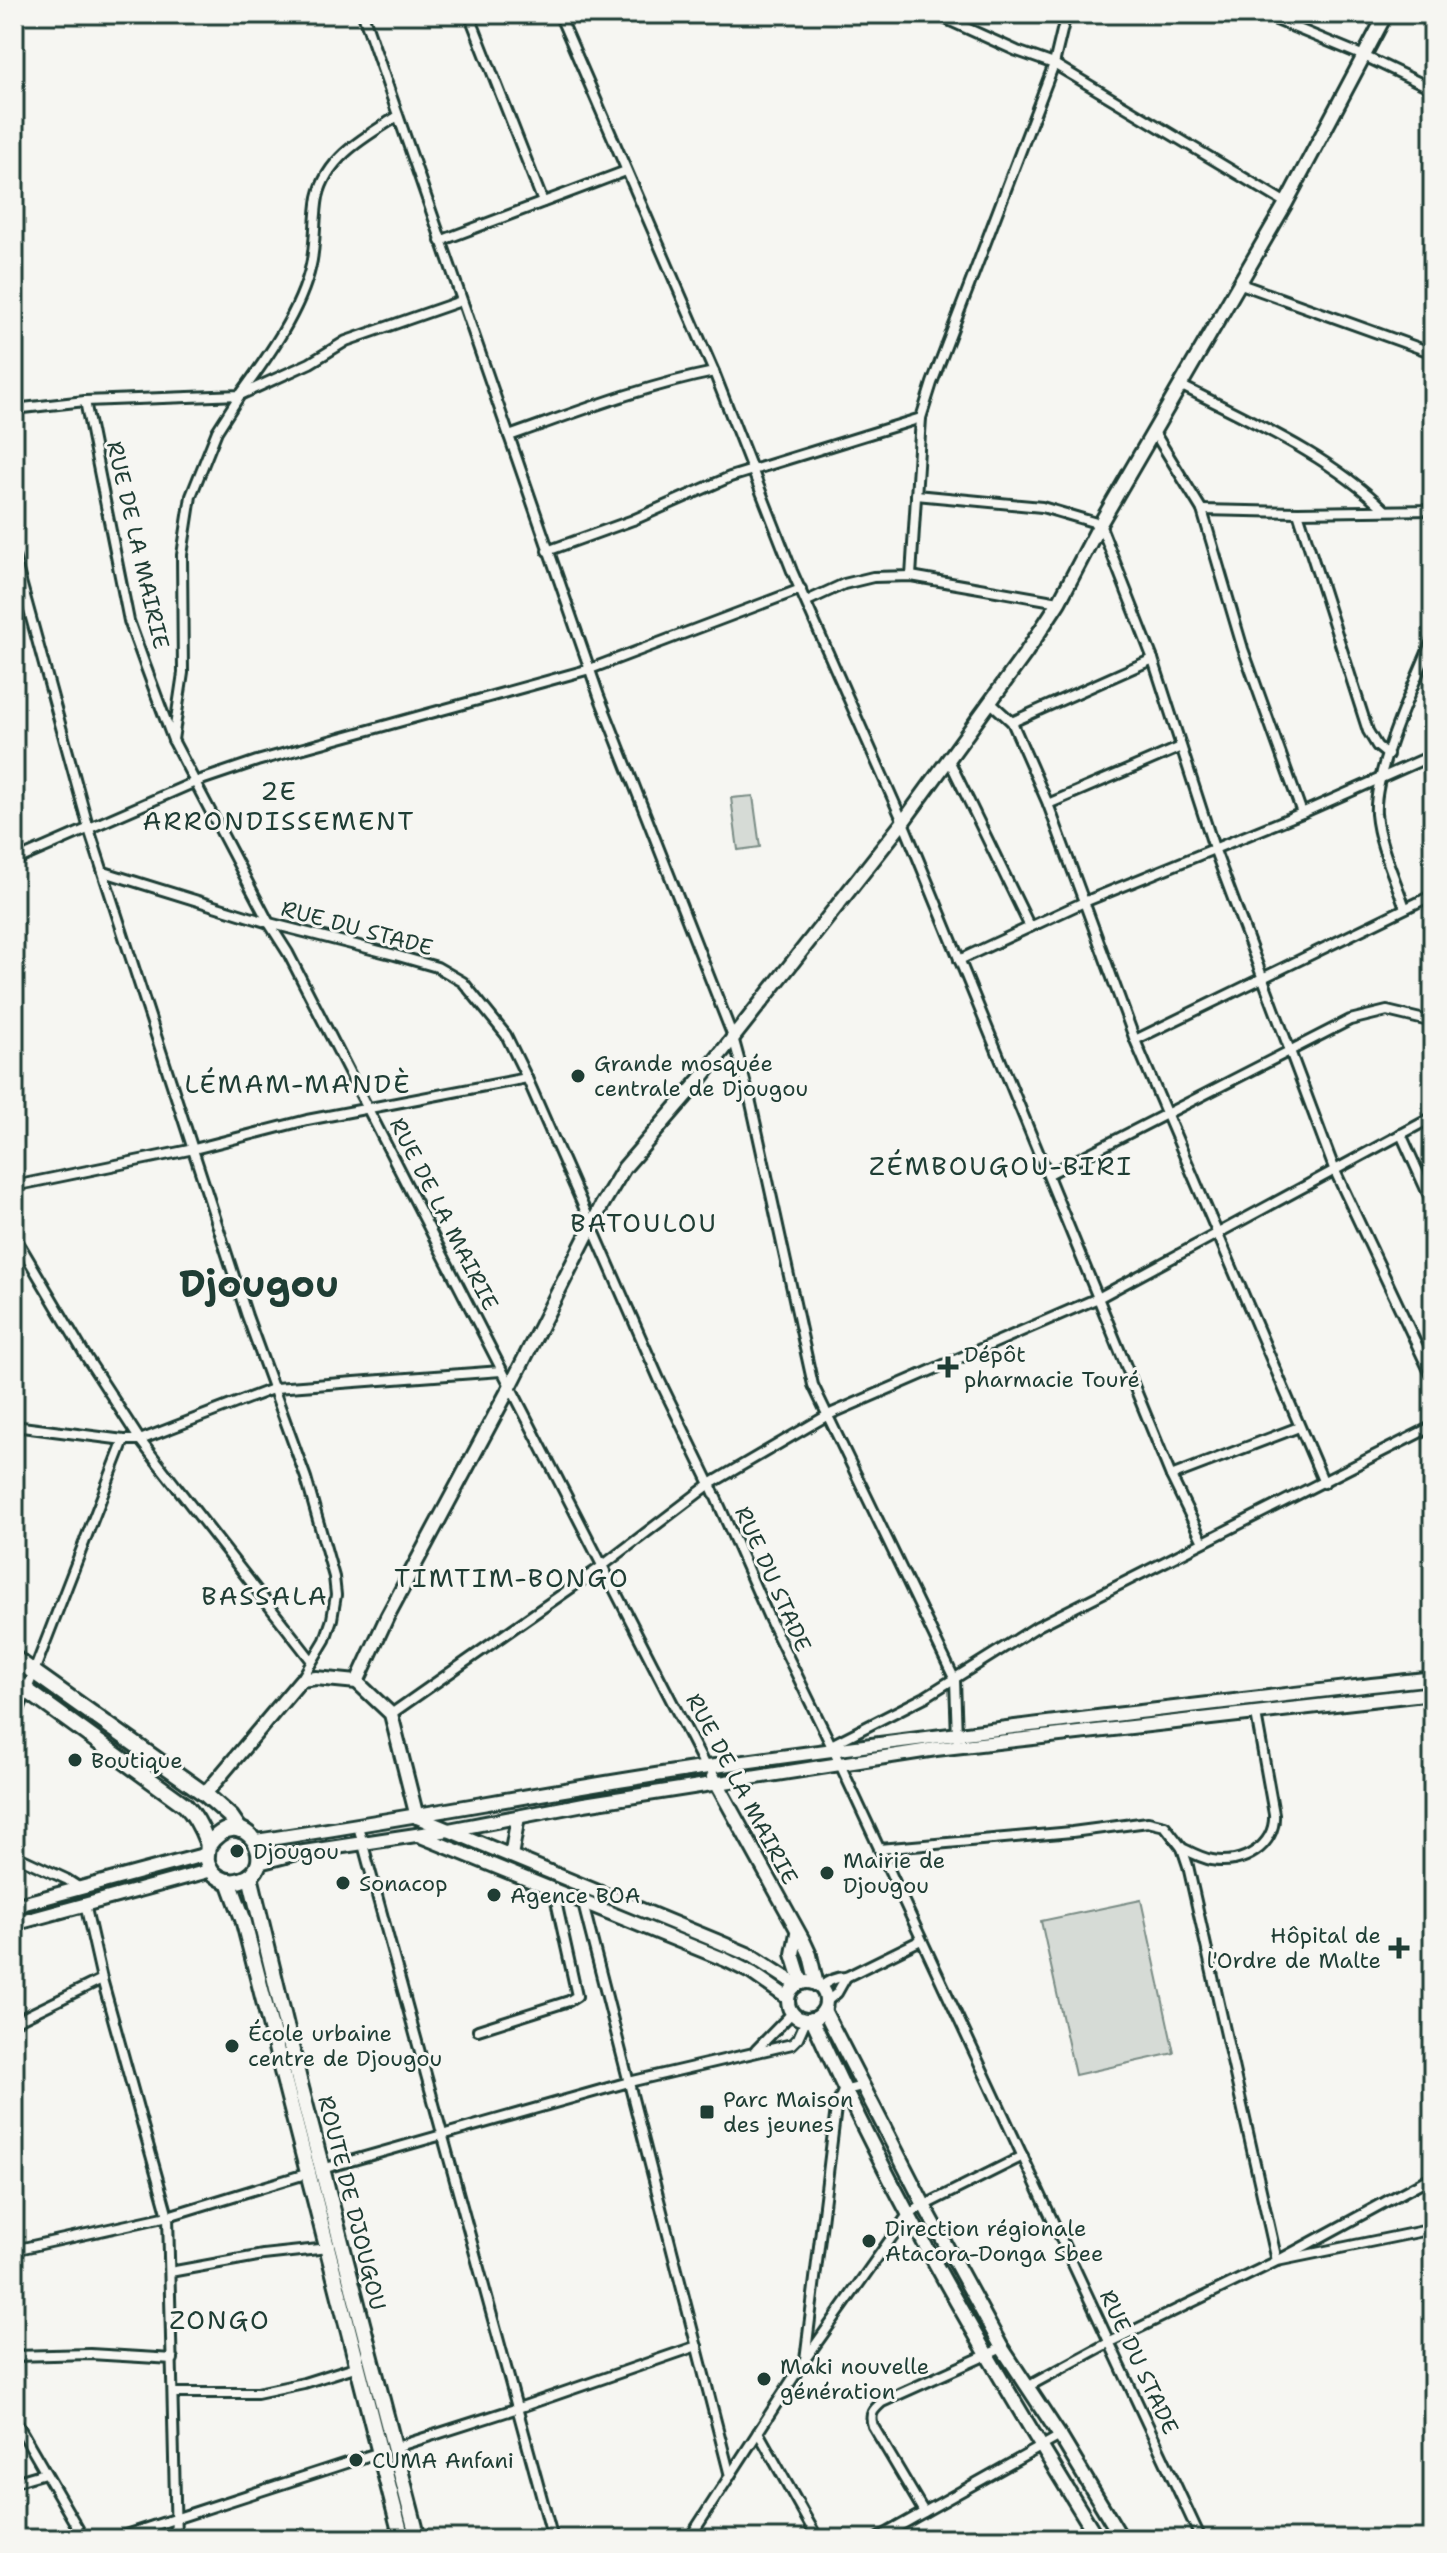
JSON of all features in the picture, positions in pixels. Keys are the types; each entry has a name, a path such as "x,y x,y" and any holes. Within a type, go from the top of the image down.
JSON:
{"highway":[{"path":"14,1658 205,1794 231,1817 240,1830 256,1841 260,1851 254,1869 240,1881 229,1881 212,1870 193,1813 185,1805 14,1681"},
{"path":"207,1850 216,1835 227,1829 240,1830"},
{"name":"ROUTE DE DJOUGOU","path":"254,1869 258,1915 315,2171 328,2248 358,2366 418,2539"},
{"name":"ROUTE DE DJOUGOU","path":"229,1881 243,1919 315,2171 386,2450 402,2539"}],"main road":[{"path":"357,1682 387,1617 624,1168 733,1037 903,822 991,703 1059,602 1100,524 1286,203 1386,14"},
{"path":"205,1794 301,1680 316,1678 357,1682 391,1714 417,1817"},
{"path":"254,1869 297,1853 838,1764 956,1741 1433,1678"},
{"path":"256,1841 832,1748 956,1741 1256,1714 1433,1693"},
{"name":"RUE DE LA MAIRIE","path":"706,1768 810,1955 819,1986"},
{"path":"417,1817 752,1956 799,1984 819,1986 862,2086 1002,2348 1122,2539"},
{"path":"511,1856 518,1817"},
{"path":"418,1835 739,1966 788,1998 792,2013 809,2020 843,2091 987,2354 1098,2539"},
{"path":"14,1906 207,1850"},
{"path":"14,1924 212,1870"},
{"name":"RUE DE LA MAIRIE","path":"797,1933 793,1954 799,1984"},
{"path":"788,1998 799,1984"},
{"path":"809,2020 825,2006"}],"street":[{"path":"363,14 547,551 668,876 733,1037 751,1103 813,1385 955,1680 956,1741"},
{"path":"469,14 543,202"},
{"path":"559,14 714,372 801,589 903,822 1171,1476 1203,1542"},
{"path":"935,14 1054,64 1286,203"},
{"path":"911,576 921,418 1054,64 1066,14"},
{"path":"1262,14 1364,56 1433,89"},
{"path":"173,740 183,673 182,555 191,496 217,431 286,326 311,267 318,199 324,176 342,155 398,116"},
{"path":"440,241 626,171"},
{"path":"1238,283 1433,353"},
{"path":"14,409 85,401 240,395 310,363 346,341 461,301"},
{"path":"509,436 612,399 673,380 714,372"},
{"path":"1180,385 1303,450 1344,475 1385,510"},
{"name":"RUE DE LA MAIRIE","path":"85,401 129,621 173,740 269,923 288,953 706,1768"},
{"path":"547,551 633,520 730,477 921,418"},
{"path":"1154,432 1202,510 1243,649 1302,813"},
{"path":"916,495 1042,507 1100,524 1153,659 1214,848 1335,1171 1433,1379"},
{"path":"1202,510 1298,512 1433,508"},
{"path":"1298,512 1368,731 1377,746 1388,755"},
{"path":"14,556 89,829 247,1316 306,1478 334,1577 336,1595 332,1619 325,1640 301,1680"},
{"path":"807,601 844,584 873,577 911,576 1059,602"},
{"path":"14,861 195,782 257,761 590,669 801,589"},
{"path":"1405,908 1383,844 1376,815 1376,797 1388,755 1433,638"},
{"path":"1012,722 1153,659"},
{"path":"991,703 1012,722 1048,804 1135,1040 1324,1483"},
{"path":"1048,804 1181,747"},
{"path":"959,960 1084,902 1302,813 1433,755"},
{"path":"949,760 1030,927"},
{"name":"RUE DU STADE","path":"104,872 269,923 437,967 463,982 506,1035 769,1618 1201,2539"},
{"path":"1135,1040 1433,895"},
{"path":"1049,1174 1350,1020 1387,1011 1433,1022"},
{"path":"14,1186 194,1149 307,1120 527,1078"},
{"path":"391,1714 601,1567 710,1484 828,1415 1098,1298 1433,1117"},
{"path":"1401,1134 1433,1205"},
{"path":"14,1235 140,1440 312,1661"},
{"path":"14,1426 140,1440 275,1388 501,1371"},
{"path":"832,1748 955,1680 1038,1626 1433,1426"},
{"path":"1171,1476 1299,1427"},
{"path":"14,1723 124,1440"},
{"path":"1182,1848 1215,1861 1229,1860 1247,1856 1271,1837 1275,1827 1274,1814 1256,1714"},
{"path":"879,1849 1148,1822 1165,1826 1182,1848 1277,2261"},
{"path":"358,1826 553,2539"},
{"path":"14,1855 81,1889"},
{"path":"582,1883 582,1903 730,2476"},
{"path":"478,2030 577,1996 554,1892"},
{"path":"85,1904 102,1979 168,2216 176,2539"},
{"path":"819,1986 838,1977 846,1977 921,1940"},
{"path":"825,2006 846,1977"},
{"path":"14,2022 102,1979"},
{"path":"755,2051 792,2013"},
{"path":"14,2250 168,2216 629,2082 792,2044 809,2020"},
{"path":"804,2361 836,2108 843,2091 862,2086"},
{"path":"689,2539 804,2361 909,2213 1023,2156"},
{"path":"1027,2387 1110,2342 1277,2261 1433,2176"},
{"path":"1277,2261 1433,2229"},
{"path":"170,2272 263,2255 328,2248"},
{"path":"113,2539 518,2408 697,2346"},
{"path":"924,2512 873,2426 870,2418 873,2410 882,2402 1002,2348"},
{"path":"14,2356 90,2354 173,2359"},
{"path":"174,2393 257,2393 304,2383 358,2366"},
{"path":"14,2418 84,2539"},
{"path":"758,2432 818,2539"},
{"path":"876,2539 1060,2436"},
{"path":"14,2482 45,2473"}],"shaded area":[{"path":"753,796 760,847 738,850 731,798"},
{"path":"1141,1900 1174,2053 1075,2075 1041,1921"}],"place":[{"name":"Grande mosquée centrale de Djougou","path":"578,1076"},
{"name":"Dépôt pharmacie Touré","path":"948,1367"},
{"name":"Boutique","path":"75,1760"},
{"name":"Djougou","path":"237,1851"},
{"name":"Mairie de Djougou","path":"827,1873"},
{"name":"Sonacop","path":"343,1883"},
{"name":"Agence BOA","path":"494,1895"},
{"name":"Hôpital de l'Ordre de Malte","path":"1399,1948"},
{"name":"École urbaine centre de Djougou","path":"232,2046"},
{"name":"Parc Maison des jeunes","path":"707,2112"},
{"name":"Direction régionale Atacora-Donga Sbee","path":"869,2241"},
{"name":"Maki nouvelle génération","path":"764,2379"},
{"name":"CUMA Anfani","path":"356,2460"}],"district":[{"name":"2E ARRONDISSEMENT","path":"279,805"},
{"name":"LÉMAM-MANDÈ","path":"298,1083"},
{"name":"ZÉMBOUGOU-BIRI","path":"1001,1165"},
{"name":"BATOULOU","path":"644,1222"},
{"name":"Djougou","path":"259,1283"},
{"name":"TIMTIM-BONGO","path":"512,1577"},
{"name":"BASSALA","path":"265,1595"},
{"name":"ZONGO","path":"220,2319"}]}
